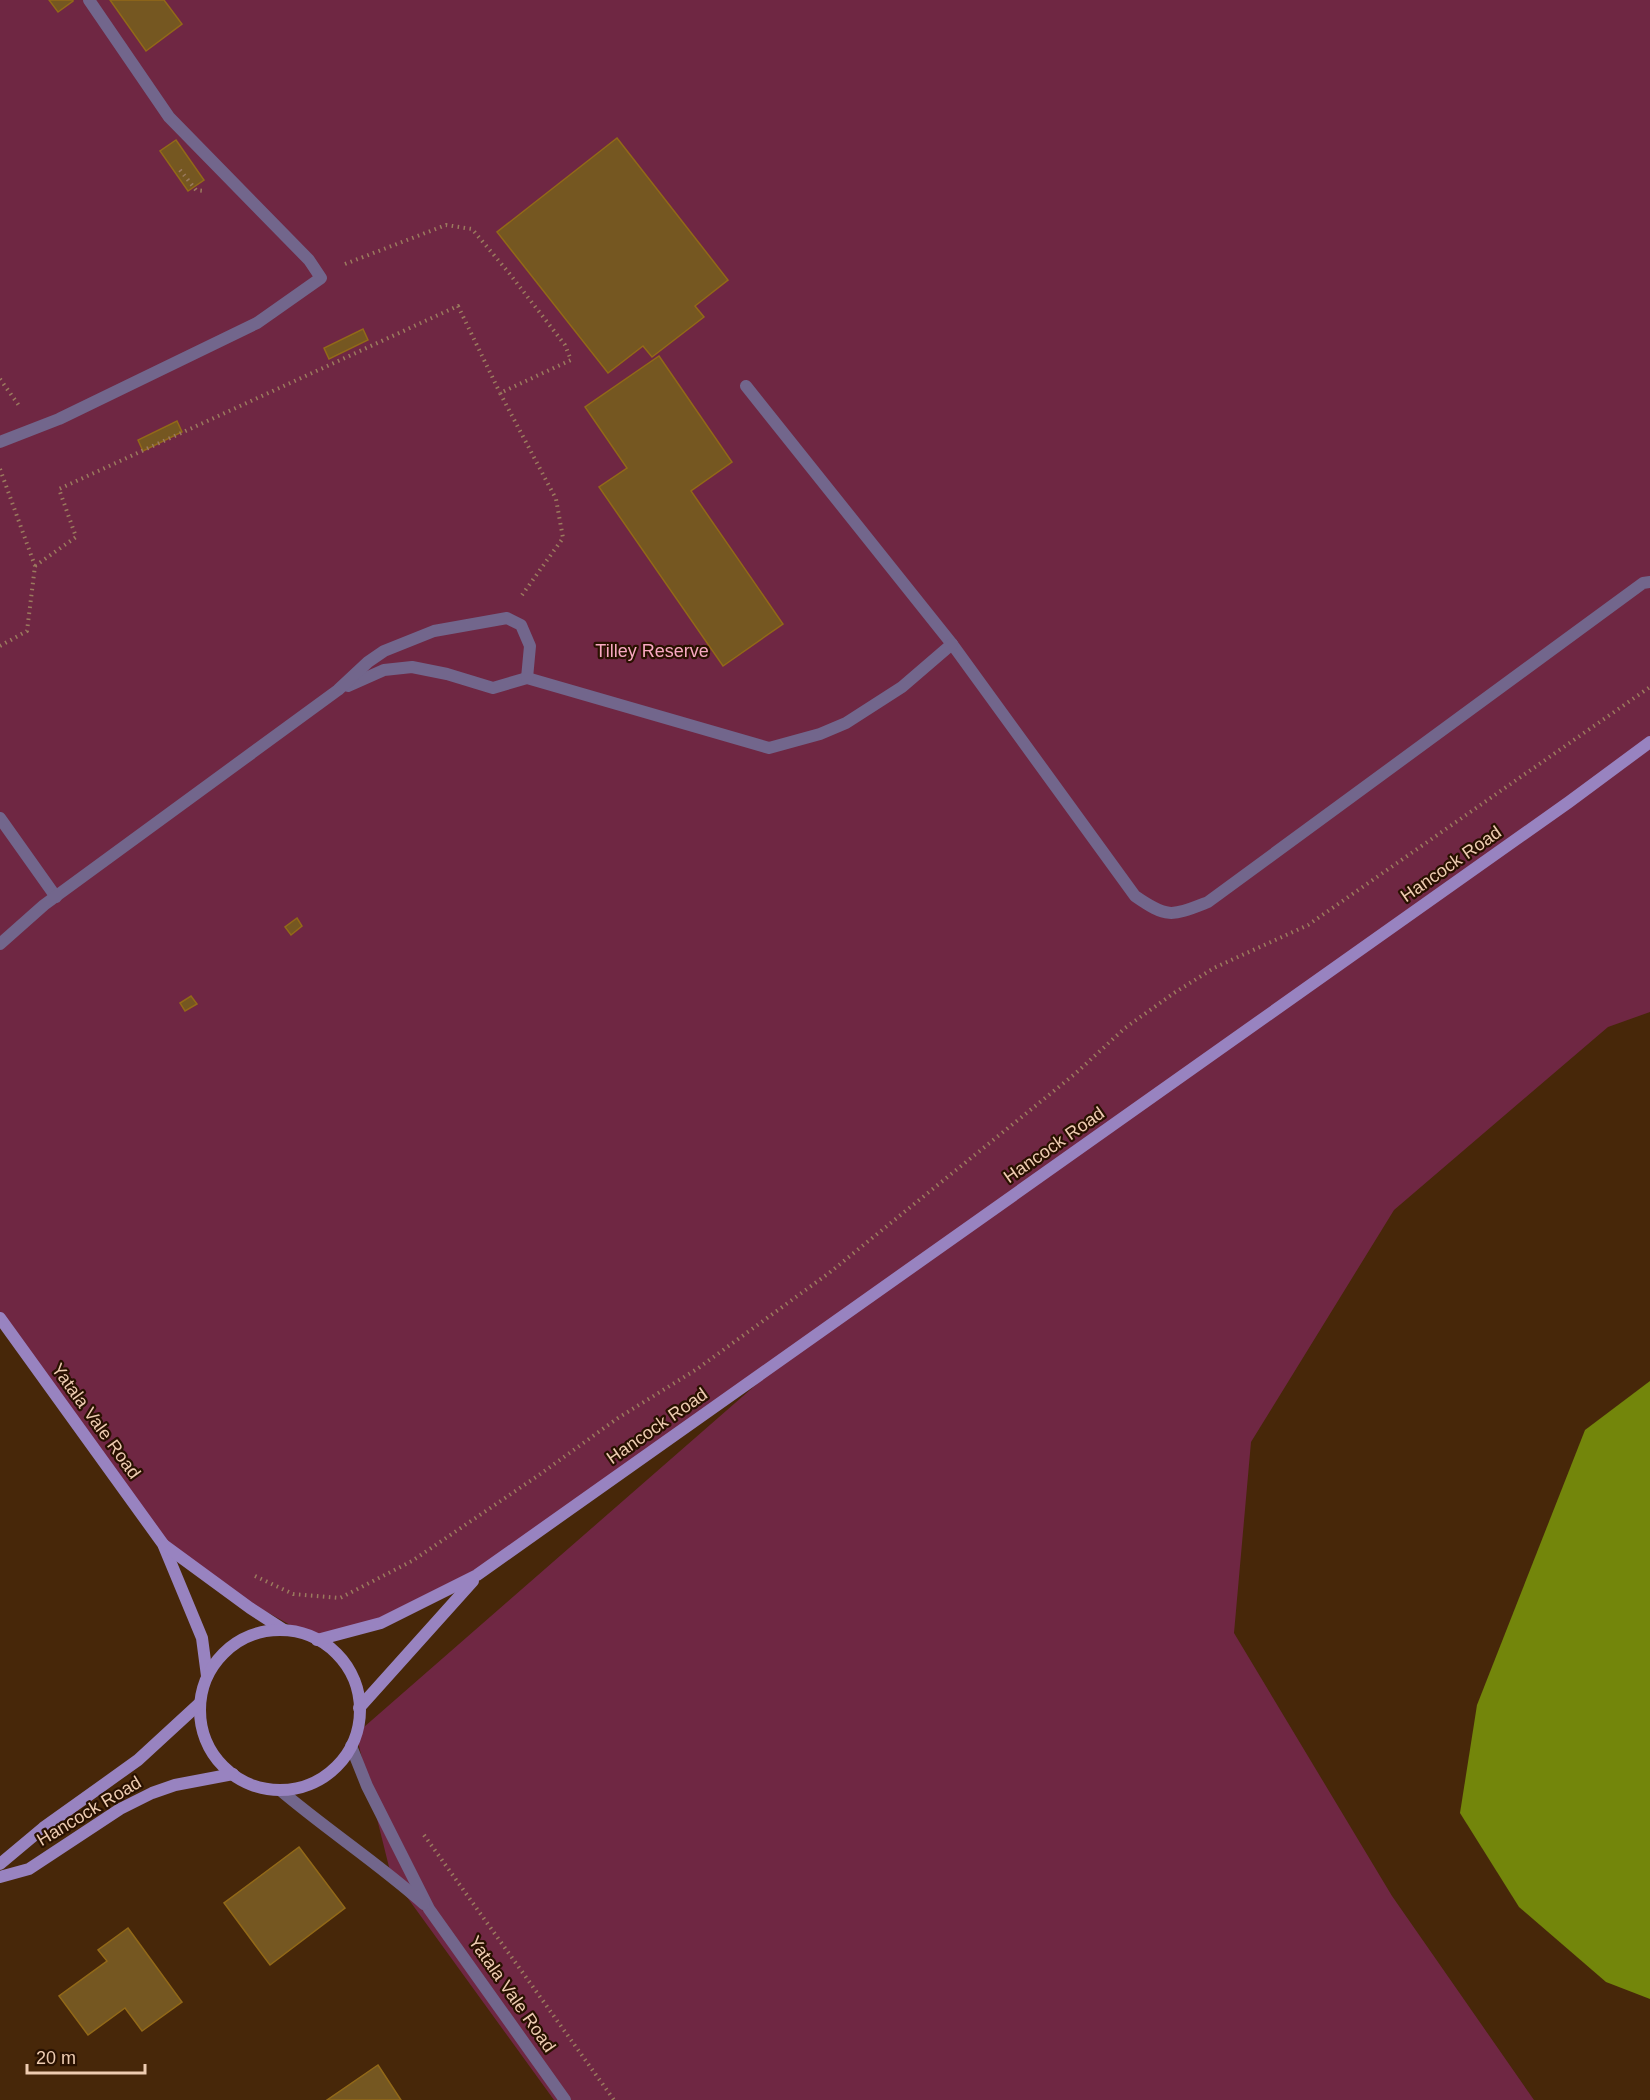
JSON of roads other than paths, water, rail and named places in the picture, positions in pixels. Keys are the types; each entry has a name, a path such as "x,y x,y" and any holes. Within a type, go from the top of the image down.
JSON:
{"main road":[{"name":"Hancock Road","path":"317,1640 381,1623 477,1575 1569,802 1650,742"},
{"name":"Yatala Vale Road","path":"0,1318 163,1544 202,1638 207,1676"},
{"name":"Yatala Vale Road","path":"163,1544 284,1630"},
{"name":"Hancock Road","path":"359,1708 477,1575"},
{"path":"270,1630 284,1630 317,1640 336,1654 351,1673 359,1708 358,1725 351,1746 336,1766 317,1781 305,1786 280,1790 260,1788 242,1780 222,1766 207,1743 202,1730 200,1702 207,1676 222,1654 244,1638 270,1630"},
{"name":"Hancock Road","path":"0,1864 43,1828 138,1760 200,1702"},
{"name":"Hancock Road","path":"0,1877 29,1869 120,1809 152,1793 175,1785 233,1774"}],"street":[{"path":"0,442 59,419 257,323 321,278 309,260 169,117 89,0"},
{"path":"746,386 952,644 1135,896 1158,912 1180,913 1208,902 1643,583 1650,582"},
{"path":"0,944 56,897 338,690 368,662 384,651 434,631 507,618 520,625 530,646 527,678"},
{"path":"338,690 384,670 412,668 447,674 493,688 527,678 769,748 820,734 846,723 902,687 952,644"},
{"path":"0,818 56,897"},
{"name":"Yatala Vale Road","path":"351,1746 367,1786 429,1909 564,2100"},
{"name":"Yatala Vale Road","path":"280,1790 317,1821 391,1875 429,1909"}],"park label":[{"name":"Tilley Reserve","path":"652,651"}]}
